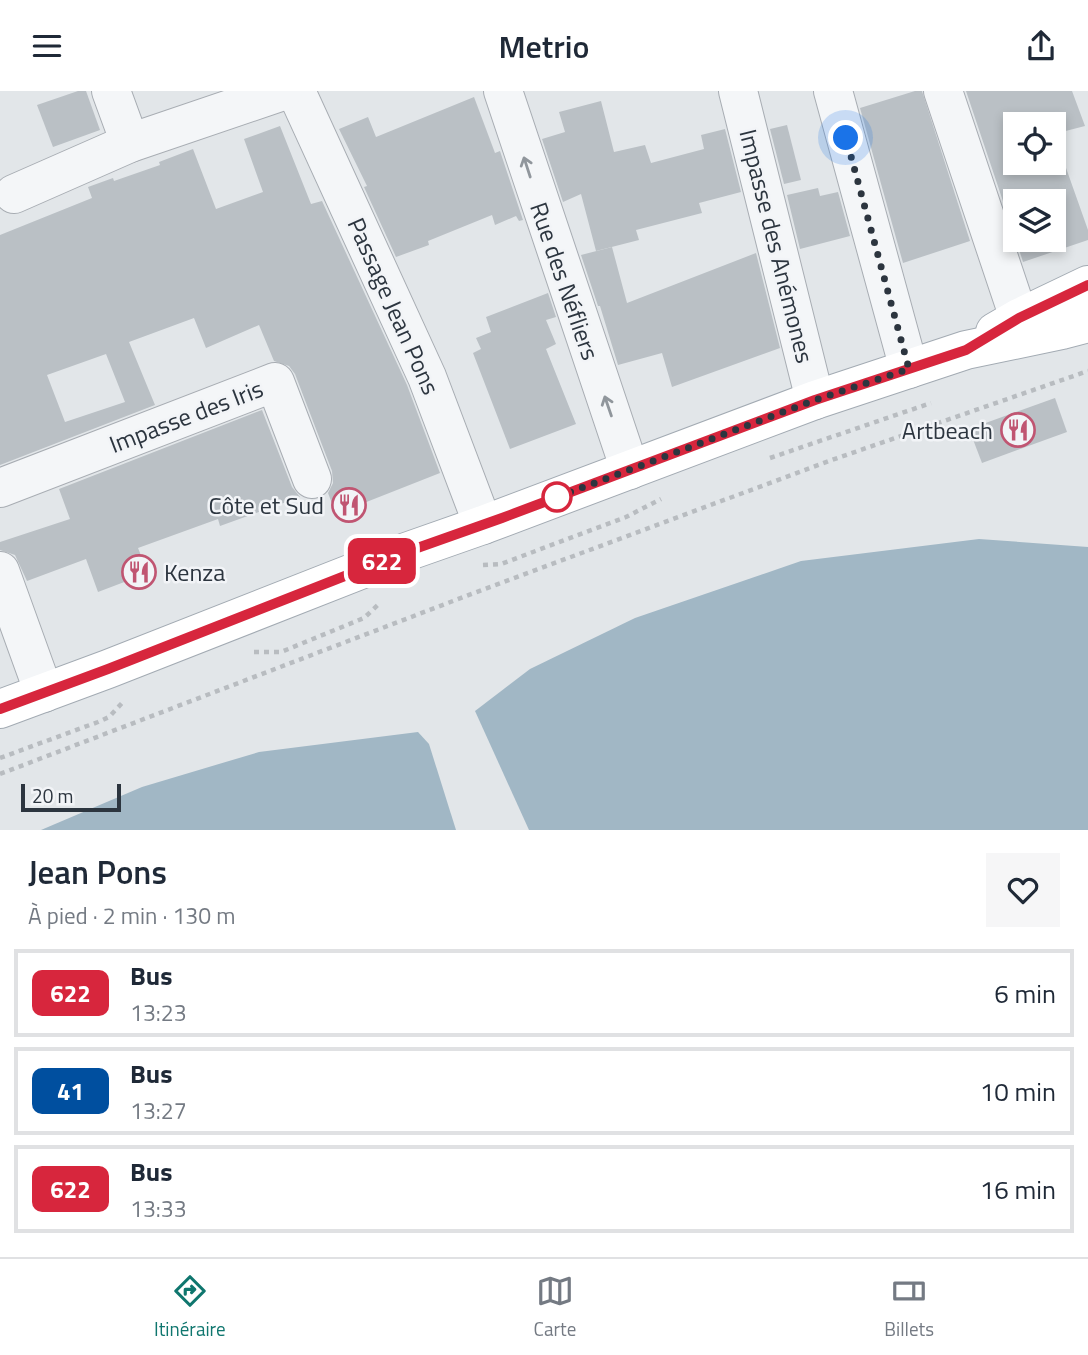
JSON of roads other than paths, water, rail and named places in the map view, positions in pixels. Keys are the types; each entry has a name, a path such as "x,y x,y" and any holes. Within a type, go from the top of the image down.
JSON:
{"main road":[{"path":"966,350 1019,318 1088,285"},
{"path":"0,709 393,557 815,400 966,350 1088,323"}],"street":[{"path":"111,91 130,143"},
{"path":"14,194 130,143 283,91"},
{"name":"Passage Jean Pons","path":"296,91 427,377 483,525"},
{"name":"Rue des Néfliers","path":"503,91 630,470"},
{"name":"Impasse des Anémones","path":"738,91 815,400"},
{"path":"833,91 909,369"},
{"path":"943,91 1019,318"},
{"name":"Impasse des Iris","path":"0,488 275,382 313,479"},
{"path":"0,571 44,693"}],"water":[{"path":"979,539 1088,547 1088,830 529,830 475,711 530,669 635,618 801,561"},
{"path":"418,732 429,744 456,830 41,830 142,787 259,752"}],"place":[{"name":"Artbeach","path":"1018,430"},
{"name":"Côte et Sud","path":"349,505"},
{"name":"Kenza","path":"139,572"}]}
